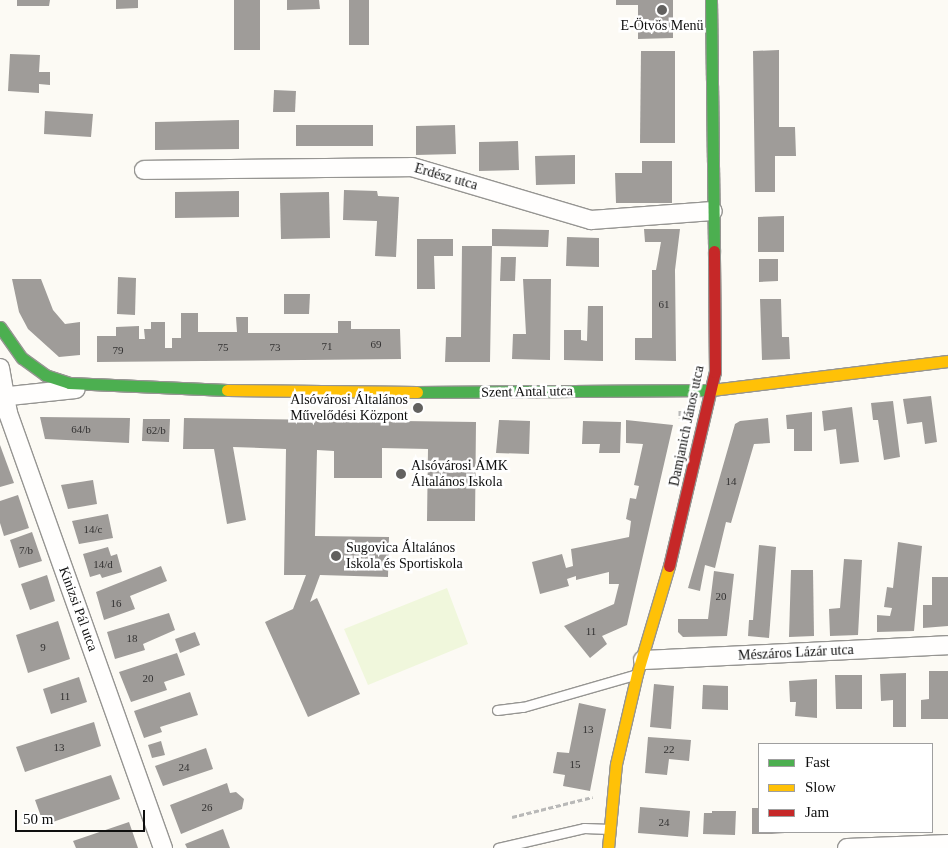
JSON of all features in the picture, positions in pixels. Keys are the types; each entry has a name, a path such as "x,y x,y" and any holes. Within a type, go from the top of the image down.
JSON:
{"main road":[{"name":"Damjanich János utca","path":"608,848 616,764 640,667 678,536 711,390 717,348 713,211 711,0"},
{"name":"Szent Antal utca","path":"0,326 22,358 44,375 68,383 104,386 356,393 711,390 948,362"}],"street":[{"name":"Erdész utca","path":"144,170 412,166 590,220 713,211"},
{"name":"Kinizsi Pál utca","path":"0,368 2,397 163,848"},
{"name":"Szent Antal utca","path":"2,397 104,386"},
{"name":"Mészáros Lázár utca","path":"640,667 948,645"},
{"path":"847,848 948,844"}],"lane":[{"path":"497,710 523,707 640,667"},
{"path":"498,848 584,828 610,829"}],"path":[{"path":"512,817 594,797"}],"green space":[{"path":"447,588 468,644 368,685 344,629"}],"building":[{"path":"17,0 50,0 49,6 17,6"},
{"path":"116,0 138,0 138,8 116,9"},
{"path":"234,0 260,0 260,50 234,50"},
{"path":"287,0 319,0 320,9 287,10"},
{"path":"349,0 369,0 369,45 349,45"},
{"path":"616,0 673,0 673,38 638,39 638,5 616,5"},
{"path":"779,50 779,127 795,127 796,156 775,156 775,192 755,192 753,51"},
{"path":"641,51 675,51 675,143 640,143"},
{"path":"10,54 40,55 39,72 50,72 50,85 39,84 39,93 8,91"},
{"path":"274,90 296,91 295,112 273,112"},
{"path":"45,111 93,114 91,137 44,134"},
{"path":"239,120 239,149 155,150 155,122"},
{"path":"296,125 373,125 373,146 296,146"},
{"path":"455,125 456,154 416,155 416,126"},
{"path":"518,141 519,170 479,171 479,142"},
{"path":"575,155 575,184 536,185 535,156"},
{"path":"642,161 672,161 672,203 616,203 615,173 642,173"},
{"path":"344,190 377,191 378,196 399,197 396,257 375,256 377,221 343,220"},
{"path":"239,191 239,217 175,218 175,192"},
{"path":"329,192 330,238 281,239 280,193"},
{"path":"784,216 784,252 758,252 758,217"},
{"path":"492,229 549,230 548,247 492,246"},
{"path":"644,229 680,229 675,270 676,361 635,360 635,338 652,338 652,270 656,270 661,242 645,242"},
{"path":"567,237 599,238 599,267 566,266"},
{"path":"417,239 453,239 453,256 434,256 435,289 417,289"},
{"path":"462,246 492,246 490,362 445,362 446,337 461,337"},
{"path":"501,257 516,257 515,281 500,281"},
{"path":"759,259 778,259 778,281 759,282"},
{"path":"118,277 136,278 135,315 117,314"},
{"path":"12,279 41,279 53,310 65,324 80,322 80,355 59,357 28,329 19,312"},
{"path":"523,279 551,279 550,360 512,359 513,334 526,334"},
{"path":"284,294 310,294 309,314 284,314"},
{"path":"760,299 781,299 782,337 789,337 790,359 762,360"},
{"path":"588,306 603,306 603,361 564,360 564,330 581,330 581,340 587,341"},
{"path":"181,313 198,313 198,332 237,332 236,317 248,317 248,333 338,333 338,321 351,321 351,329 400,329 401,359 97,362 97,336 116,336 116,327 139,326 139,339 145,339 144,329 151,329 151,322 165,322 165,348 172,348 172,338 181,338"},
{"path":"931,396 937,442 925,444 922,422 907,424 903,399"},
{"path":"893,401 900,457 884,460 878,420 873,420 871,403"},
{"path":"852,407 859,462 840,464 836,429 824,431 822,411"},
{"path":"812,412 812,451 794,451 794,429 787,429 786,415"},
{"path":"40,417 130,418 129,443 45,439"},
{"name":"Sugovica Általános Iskola és Sportiskola","path":"184,418 476,422 475,521 427,521 428,449 382,448 382,478 334,478 334,451 317,450 315,536 389,537 388,577 320,575 310,602 317,598 360,694 308,717 265,622 293,609 306,575 284,575 286,449 233,447 246,520 227,524 214,449 183,449"},
{"path":"768,418 770,443 754,444 731,523 726,522 715,568 705,565 700,591 688,588 735,424 740,421"},
{"path":"143,419 170,419 169,442 142,441"},
{"path":"499,420 530,421 529,454 496,453"},
{"path":"626,420 673,425 627,625 602,636 607,644 590,658 564,626 614,604 619,584 609,584 609,572 576,580 576,576 567,579 569,586 540,594 532,562 562,554 566,568 573,566 571,549 629,537 631,521 626,519 630,498 636,499 639,486 634,485 643,444 626,443"},
{"path":"583,421 621,422 620,453 599,453 600,444 582,444"},
{"path":"0,445 14,483 0,487"},
{"path":"93,480 97,504 68,509 61,485"},
{"path":"18,495 29,528 4,536 0,523 0,501"},
{"path":"108,514 113,538 79,544 72,521"},
{"path":"32,532 42,561 19,568 10,540"},
{"path":"898,542 922,546 914,631 877,632 877,615 890,616 892,608 884,607 887,587 893,588"},
{"path":"759,545 776,547 769,638 748,636 749,620 753,620"},
{"path":"108,547 111,556 117,554 122,572 102,578 100,574 90,577 83,554"},
{"path":"844,559 862,560 858,635 830,636 829,609 840,608"},
{"path":"161,566 167,581 130,596 135,609 104,620 96,592"},
{"path":"791,570 813,570 814,636 789,637"},
{"path":"714,571 734,574 727,636 683,637 678,632 678,619 708,619"},
{"path":"47,575 55,601 30,610 21,584"},
{"path":"932,577 948,577 948,626 923,628 923,605 932,605"},
{"path":"169,613 175,630 143,644 145,650 115,659 107,632"},
{"path":"58,621 70,659 28,673 16,635"},
{"path":"195,632 200,645 180,653 175,639"},
{"path":"177,653 185,675 164,682 167,690 131,702 119,672"},
{"path":"929,671 948,671 948,719 921,719 921,700 929,699"},
{"path":"906,673 906,727 893,727 893,700 881,701 880,674"},
{"path":"835,675 862,675 862,709 836,709"},
{"path":"79,677 87,702 51,714 43,689"},
{"path":"817,679 817,718 795,716 796,702 790,702 789,681"},
{"path":"654,684 674,686 671,729 650,727"},
{"path":"703,685 728,686 728,710 702,709"},
{"path":"190,692 198,715 160,727 162,732 144,738 134,711"},
{"path":"579,703 606,709 590,791 563,786 565,775 553,773 557,752 569,753"},
{"path":"94,722 101,746 25,772 16,747"},
{"path":"648,737 691,740 689,761 669,759 667,775 645,773"},
{"path":"161,741 165,755 152,758 148,745"},
{"path":"206,748 213,769 163,786 155,766"},
{"path":"111,775 120,799 44,825 35,800"},
{"path":"227,783 230,793 236,792 244,799 242,809 181,834 170,805"},
{"path":"640,807 690,811 688,837 638,833"},
{"path":"752,808 758,808 758,833 785,834 752,834"},
{"path":"712,811 736,811 735,835 703,834 704,813 712,813"},
{"path":"129,822 138,848 76,848 73,841"},
{"path":"223,829 230,848 187,848 185,844"}],"traffic: fast":[{"path":"711,0 714,251"},
{"path":"0,327 22,358 45,375 69,383 227,390"},
{"path":"417,392 711,390"}],"traffic: slow":[{"path":"711,390 948,361"},
{"path":"227,390 417,392"},
{"path":"608,848 616,764 637,674 669,566"}],"traffic: jam":[{"path":"669,566 715,372 714,251"}],"place":[{"name":"E-Ötvös Menü","path":"662,10"},
{"name":"Alsóvárosi Általános Művelődési Központ","path":"418,408"},
{"name":"Alsóvárosi ÁMK Általános Iskola","path":"401,474"},
{"name":"Sugovica Általános Iskola és Sportiskola","path":"336,556"}]}
